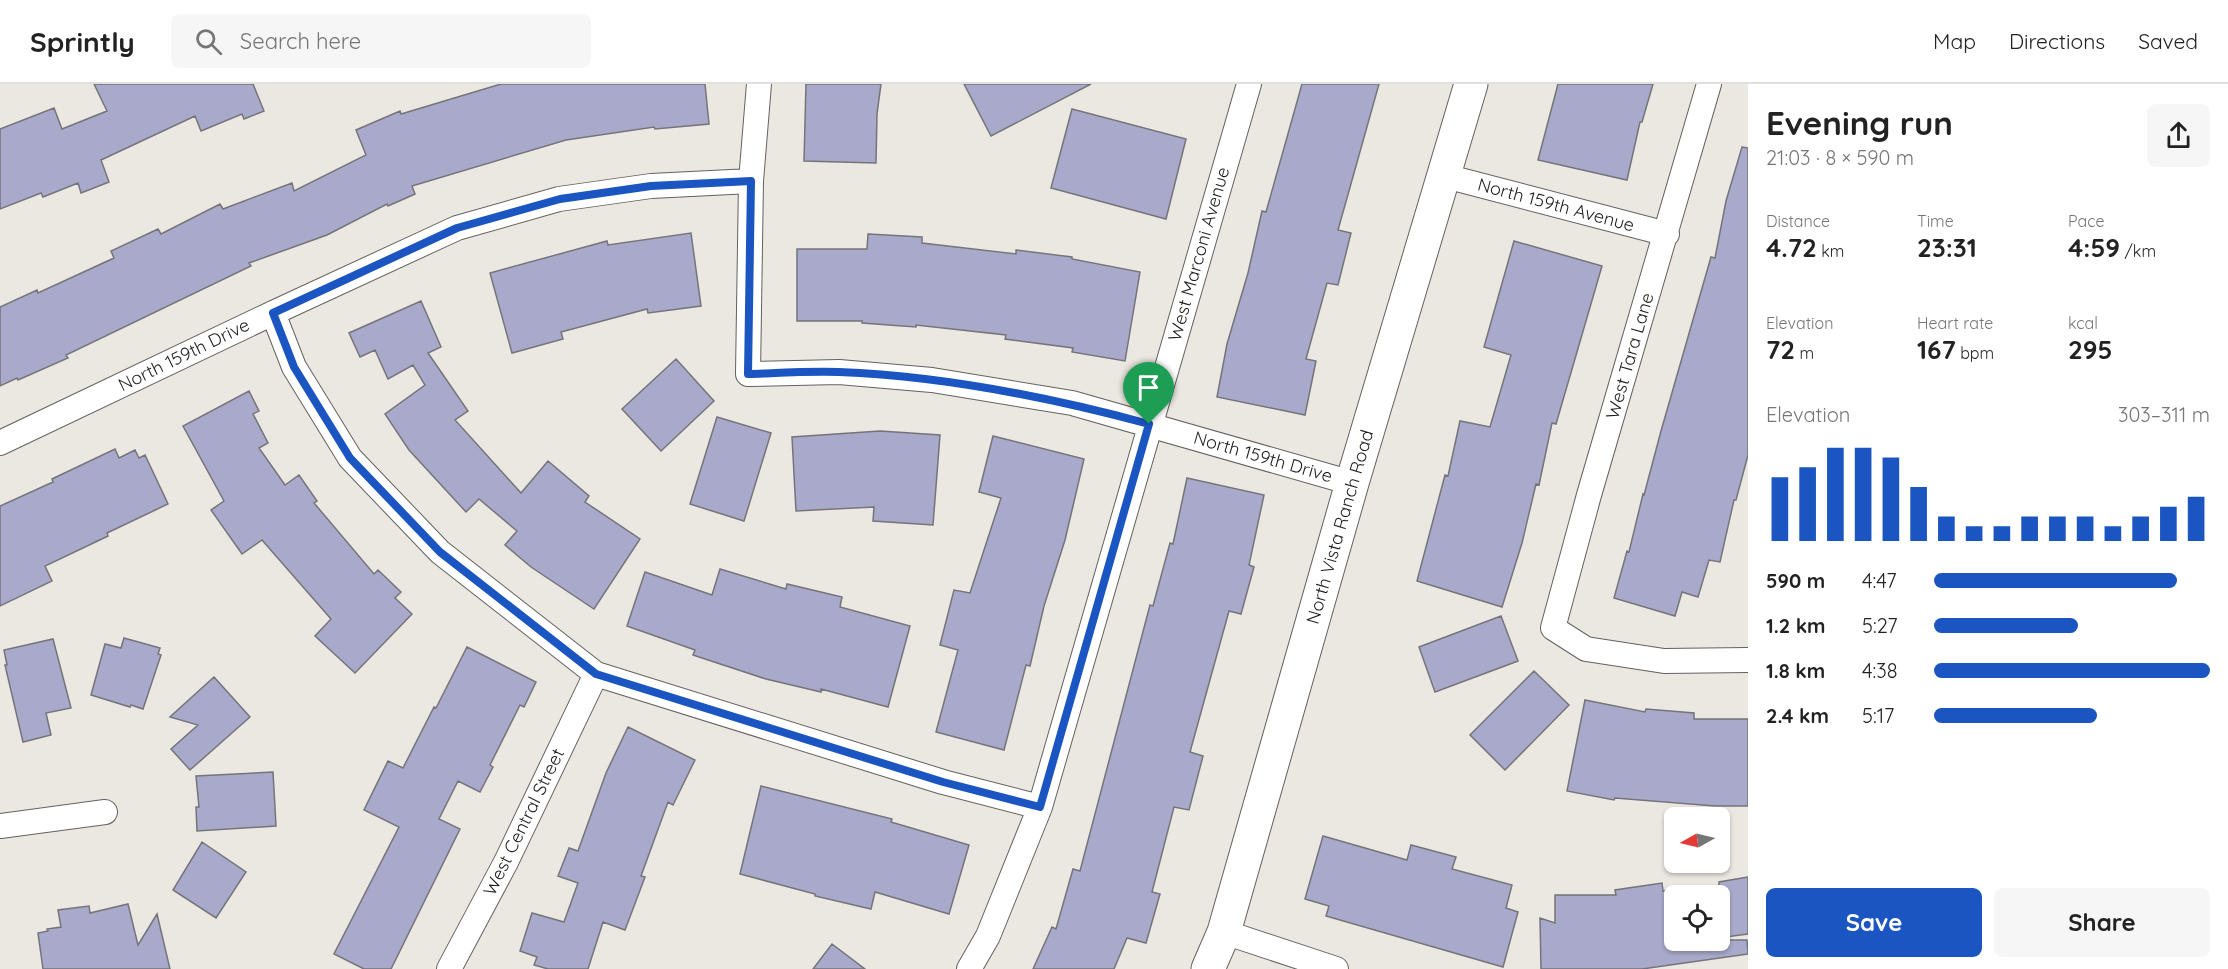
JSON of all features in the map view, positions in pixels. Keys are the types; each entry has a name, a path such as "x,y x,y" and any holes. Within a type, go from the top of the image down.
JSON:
{"street":[{"path":"751,181 759,84"},
{"name":"West Marconi Avenue","path":"969,969 988,936 1040,807 1249,84"},
{"name":"North Vista Ranch Road","path":"1208,969 1224,932 1352,483 1471,84"},
{"name":"West Tara Lane","path":"1709,84 1589,495 1553,628 1586,649 1664,661 1748,660"},
{"name":"North 159th Avenue","path":"1445,176 1666,234"},
{"name":"North 159th Drive","path":"0,443 457,228 560,199 651,186 751,181 748,374 839,372 932,380 1072,403 1352,483"},
{"path":"273,313 294,367 350,458 440,552 596,674 943,782 1040,807"},
{"name":"West Central Street","path":"449,969 506,862 596,674"},
{"path":"0,826 105,812"},
{"path":"1224,932 1336,969"}],"building":[{"path":"94,84 253,84 264,111 244,119 242,114 201,131 195,116 101,160 109,182 81,193 78,183 43,197 41,193 0,209 0,129 54,108 62,129 107,111"},
{"path":"501,84 705,84 709,124 655,129 654,127 566,140 412,186 415,194 388,206 387,204 327,235 249,263 251,266 66,355 68,358 0,386 0,307 37,290 38,293 114,258 111,251 158,229 161,234 220,204 223,209 292,183 294,191 366,155 356,130 400,111 401,114"},
{"path":"806,84 881,84 877,114 876,163 804,161"},
{"path":"964,84 1091,84 991,136"},
{"path":"1302,84 1379,84 1338,230 1351,233 1338,285 1327,283 1306,359 1316,361 1305,415 1217,397 1227,344 1248,273 1262,211 1266,212"},
{"path":"1558,84 1653,84 1642,122 1640,122 1627,180 1538,160"},
{"path":"1072,109 1186,139 1166,219 1051,188"},
{"path":"1742,147 1748,148 1748,455 1736,500 1734,500 1720,562 1709,560 1698,597 1682,592 1675,616 1614,598 1627,551 1629,552 1643,494 1711,257 1715,258 1726,201"},
{"path":"691,233 701,306 648,313 647,309 561,332 563,339 512,353 490,273 607,241 608,245"},
{"path":"868,234 922,237 922,243 1016,254 1016,250 1072,257 1072,259 1140,272 1125,361 1072,352 1073,348 1005,339 1006,335 916,325 916,327 862,323 862,321 797,321 797,249 867,249"},
{"path":"1514,241 1602,266 1556,424 1552,423 1539,485 1536,484 1522,543 1502,607 1417,581 1445,475 1448,476 1460,421 1490,427 1511,355 1484,347"},
{"path":"421,301 441,347 428,353 468,411 455,420 521,493 548,461 589,496 585,502 640,539 594,609 531,567 505,545 517,531 479,499 466,512 409,450 385,414 425,385 413,365 388,379 375,350 360,357 349,333"},
{"path":"676,359 714,401 661,451 622,409"},
{"path":"249,391 259,411 253,414 268,443 259,448 285,485 299,475 317,501 314,503 374,574 378,570 401,592 395,598 412,614 355,673 315,636 331,619 262,540 242,554 211,510 224,501 183,426"},
{"path":"717,417 771,433 744,521 690,504"},
{"path":"880,431 940,435 933,525 873,521 874,507 796,511 792,437"},
{"path":"993,436 1084,459 1065,540 1044,606 1030,666 1026,665 1004,750 936,732 958,650 940,645 954,590 970,593 1001,498 979,492"},
{"path":"115,449 119,458 135,450 139,458 145,455 168,504 45,566 52,581 0,606 0,506 53,482 52,479"},
{"path":"1187,478 1264,495 1249,565 1254,567 1241,614 1229,611 1190,752 1203,756 1189,810 1174,807 1152,892 1160,894 1146,943 1127,938 1114,969 1033,969 1052,927 1056,929 1073,869 1080,871 1150,605 1153,606 1170,543 1173,544"},
{"path":"720,569 786,589 787,584 842,597 840,607 910,626 888,707 821,689 821,692 766,679 693,655 695,650 627,626 645,572 712,595"},
{"path":"1501,616 1518,661 1435,692 1419,647"},
{"path":"124,638 160,648 158,654 161,655 143,709 91,695 105,644 121,648"},
{"path":"53,639 71,708 46,713 51,735 23,742 5,665 7,665 4,650"},
{"path":"467,647 536,682 524,707 520,705 490,765 493,767 480,792 458,781 439,819 460,829 391,969 364,969 334,954 399,827 364,810 388,761 403,768"},
{"path":"1534,671 1569,705 1505,770 1470,735"},
{"path":"214,677 250,717 190,770 171,749 198,725 170,717"},
{"path":"1585,700 1645,712 1646,709 1694,713 1694,719 1748,719 1748,806 1715,806 1615,798 1614,800 1567,791"},
{"path":"628,727 695,760 673,805 668,802 641,876 645,877 625,930 603,922 588,969 548,969 534,965 537,957 520,951 532,913 564,922 578,883 558,876 569,848 578,851 606,773"},
{"path":"273,772 276,826 197,831 196,807 199,807 196,776"},
{"path":"761,786 892,819 891,822 969,845 949,914 875,892 871,909 815,896 815,894 740,874"},
{"path":"1323,836 1407,860 1411,845 1456,857 1452,869 1512,885 1506,908 1518,912 1503,967 1326,916 1329,906 1305,899"},
{"path":"202,842 246,872 216,918 173,890"},
{"path":"1748,877 1748,934 1730,936 1730,885 1719,885 1719,882"},
{"path":"1662,883 1664,951 1730,951 1730,940 1747,940 1748,954 1642,969 1541,969 1540,918 1555,923 1555,895 1616,895 1615,890"},
{"path":"128,904 138,945 157,914 170,969 43,969 38,933 61,927 58,910 89,906 90,913"},
{"path":"832,944 865,969 813,969"}],"route":[{"path":"751,181 748,374 839,372 932,380 1072,403 1149,424 1040,807 943,782 596,674 440,552 350,458 294,367 273,313 457,228 560,199 651,186 751,181"}]}
